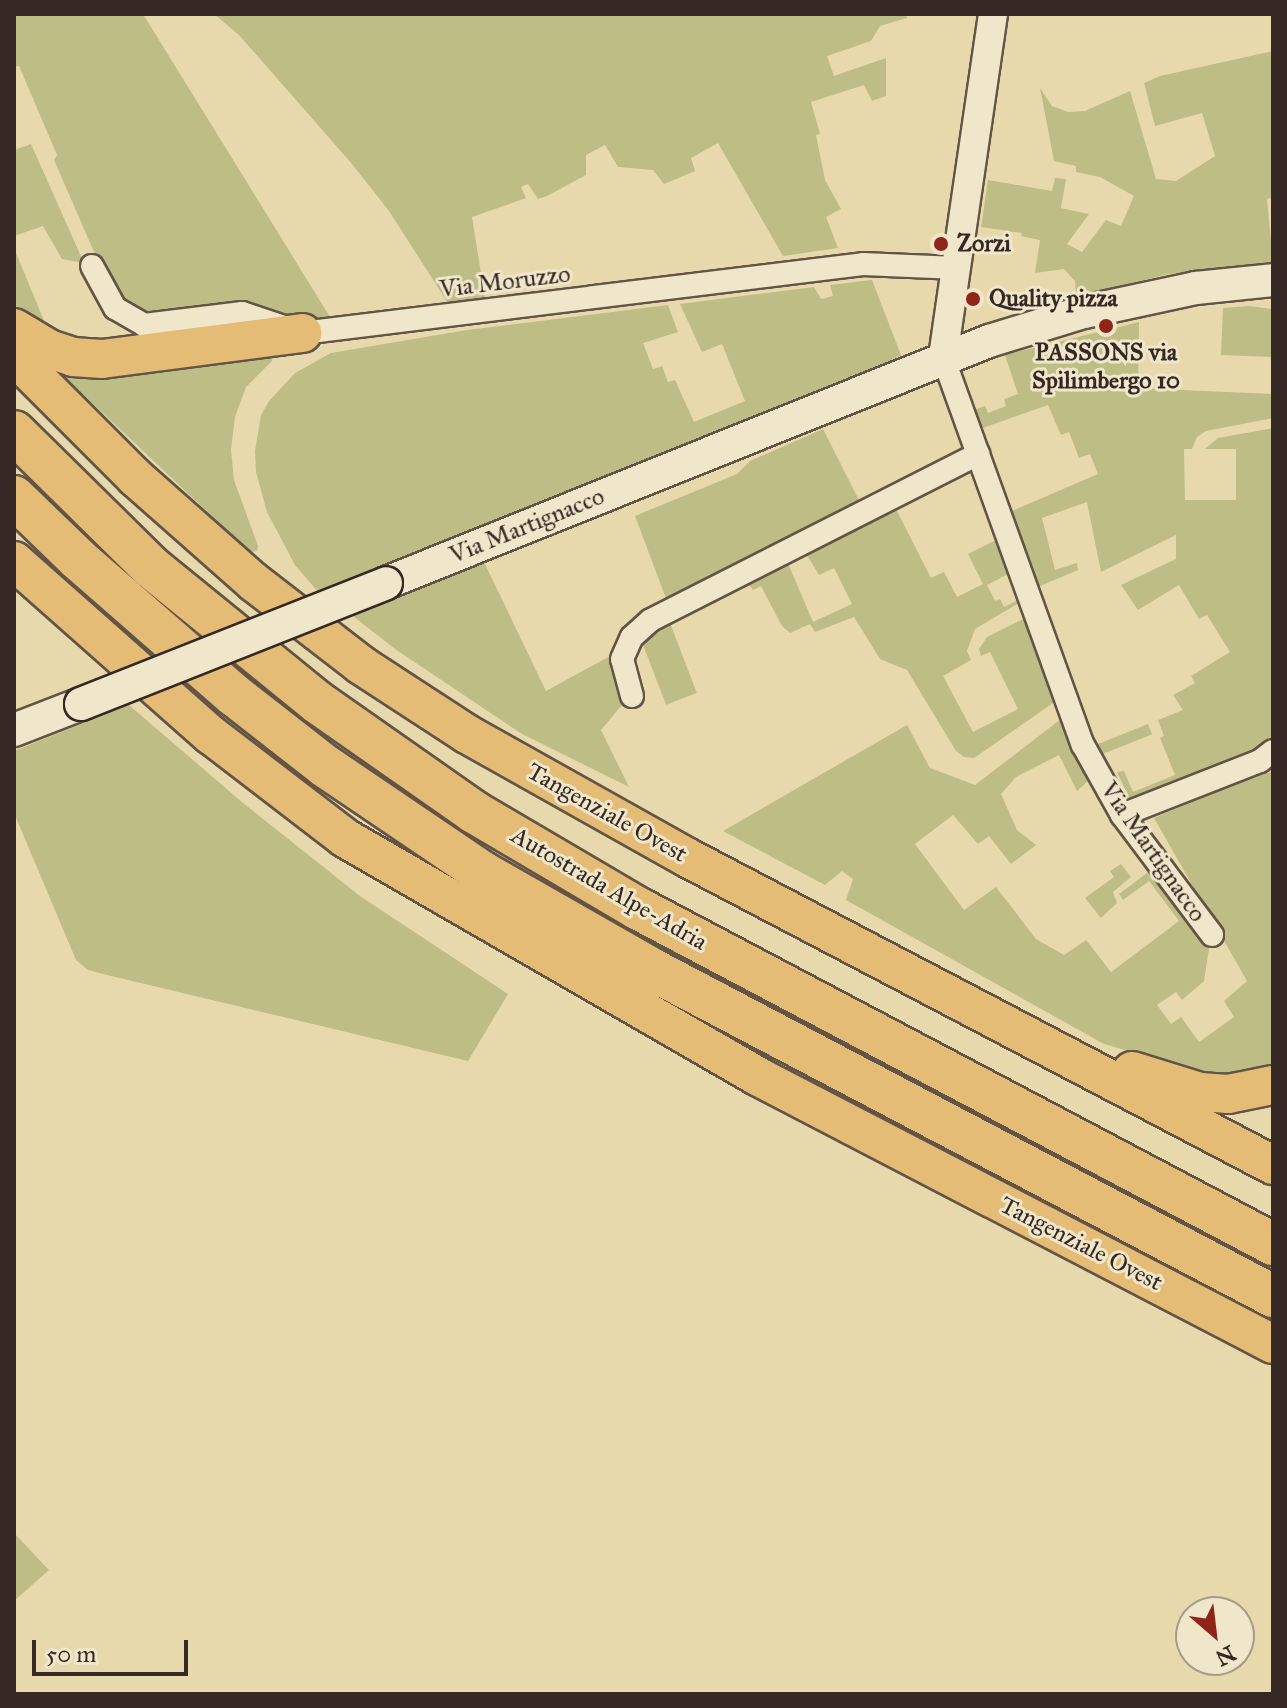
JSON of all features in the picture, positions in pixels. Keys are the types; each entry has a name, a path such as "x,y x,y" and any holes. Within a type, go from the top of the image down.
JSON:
{"highway":[{"path":"14,328 49,349 73,357 102,359 302,333"},
{"name":"Tangenziale Ovest","path":"14,356 135,477 255,583 374,673 467,734 688,858 1273,1165"},
{"name":"Autostrada Alpe-Adria","path":"14,432 151,567 317,702 474,812 639,909 1273,1244"},
{"name":"Autostrada Alpe-Adria","path":"14,497 78,559 234,695 325,766 483,873 651,969 1273,1296"},
{"name":"Tangenziale Ovest","path":"14,561 211,735 345,838 757,1076 1273,1344"},
{"path":"1065,1054 1200,1092 1239,1093 1273,1085"}],"main road":[{"path":"943,357 1084,312 1196,288 1273,280"},
{"path":"1241,283 1273,293"},
{"name":"Via Martignacco","path":"14,730 943,357"}],"street":[{"path":"943,357 993,14"},
{"name":"Via Moruzzo","path":"92,266 115,308 144,325 242,313 302,333 863,264 957,268"},
{"name":"Via Martignacco","path":"943,357 1083,745 1122,815 1212,935"},
{"path":"632,696 622,659 632,637 651,620 978,454"},
{"path":"1122,815 1269,757"}],"green space":[{"path":"14,14 143,14 330,317 302,322 246,302 154,316 135,314 108,284 54,160 57,155 19,66 14,67"},
{"path":"214,14 906,14 907,18 880,26 871,41 827,56 834,76 886,58 886,96 872,101 864,85 811,102 820,134 816,135 825,180 841,209 826,217 838,248 783,256 718,143 691,158 695,171 664,184 653,170 618,167 605,145 586,155 586,175 538,199 528,184 521,187 526,198 472,217 485,298 448,303 389,211 352,164 239,35"},
{"path":"1273,51 1273,197 1267,199 1273,262 1169,274 1076,296 1075,281 1064,269 1035,273 1040,240 1021,236 1022,233 981,227 988,180 1052,191 1055,178 1066,179 1061,208 1089,214 1067,244 1082,252 1106,220 1121,226 1134,196 1100,177 1076,172 1076,166 1054,161 1040,88 1052,106 1068,112 1085,111 1130,91 1156,179 1176,181 1215,156 1202,113 1155,126 1144,83 1160,76"},
{"path":"31,144 84,263 62,259 43,226 14,236 14,150"},
{"path":"14,248 52,340 14,318"},
{"path":"872,280 901,355 872,372 319,593 295,565 267,512 256,472 255,451 261,415 269,401 295,373 331,353 467,330 668,305 678,332 643,343 653,369 662,366 668,382 675,380 694,422 745,401 722,344 702,352 680,304 814,287 821,299 833,296 830,285"},
{"path":"1249,306 1273,309 1273,357 1221,355 1223,308"},
{"path":"1139,322 1138,388 1273,394 1273,418 1206,431 1197,437 1192,449 1184,449 1185,500 1236,500 1236,449 1205,449 1218,438 1273,428 1273,741 1130,800 1117,772 1124,771 1133,792 1175,775 1160,738 1164,736 1158,720 1183,710 1173,695 1195,683 1191,676 1230,652 1207,615 1199,619 1179,585 1138,610 1121,585 1176,559 1176,535 1101,572 1087,502 1042,518 1055,570 1077,563 1078,570 1038,587 1012,511 1098,474 1090,454 1079,458 1069,432 1061,435 1048,405 980,429 973,410 985,406 988,413 1006,406 1004,399 1018,394 1005,355"},
{"path":"273,354 272,361 246,387 235,417 231,450 234,480 258,546 257,551 250,552 51,364"},
{"path":"823,429 861,504 667,601 635,516 737,474 750,461"},
{"path":"895,507 931,578 944,572 957,597 983,584 968,554 996,540 1008,574 987,585 995,601 1000,599 1004,607 1018,600 1019,603 975,629 967,651 971,660 943,676 973,732 1018,709 990,652 981,656 979,649 987,637 1025,618 1056,701 974,758 964,757 956,751 907,670 880,659 854,617 815,632 810,624 790,633 782,626 761,586 753,590 747,582 787,561 813,622 852,604 834,568 819,575 805,552"},
{"path":"484,562 546,691 612,655 626,700 601,730 629,787 522,734 395,649 353,616"},
{"path":"670,623 697,693 666,705 639,635"},
{"path":"129,705 243,803 360,896 508,994 468,1061 107,975 88,970 76,960 14,813 14,751"},
{"path":"1061,719 1088,781 1077,791 1059,755 1016,777 1001,794 1017,830 1036,845 1011,864 989,836 978,844 953,815 915,844 964,910 996,887 1036,939 1064,955 1086,940 1111,972 1179,921 1149,881 1123,900 1119,894 1151,870 1210,942 1204,981 1182,1000 1176,992 1157,1005 1171,1024 1181,1017 1199,1042 1234,1017 1224,1001 1247,981 1154,818 1259,774 1273,772 1273,1076 1248,1085 1104,1044 846,900 853,879 842,871 825,885 723,831 907,725 930,768 975,785"},
{"path":"1148,724 1152,734 1101,755 1097,745"},
{"path":"1121,864 1131,877 1113,892 1117,903 1101,918 1085,898 1114,877 1110,871"},
{"path":"14,1533 49,1570 14,1601"}],"place":[{"name":"Zorzi","path":"941,244"},
{"name":"Quality pizza","path":"973,299"},
{"name":"PASSONS via Spilimbergo 10","path":"1106,326"}]}
